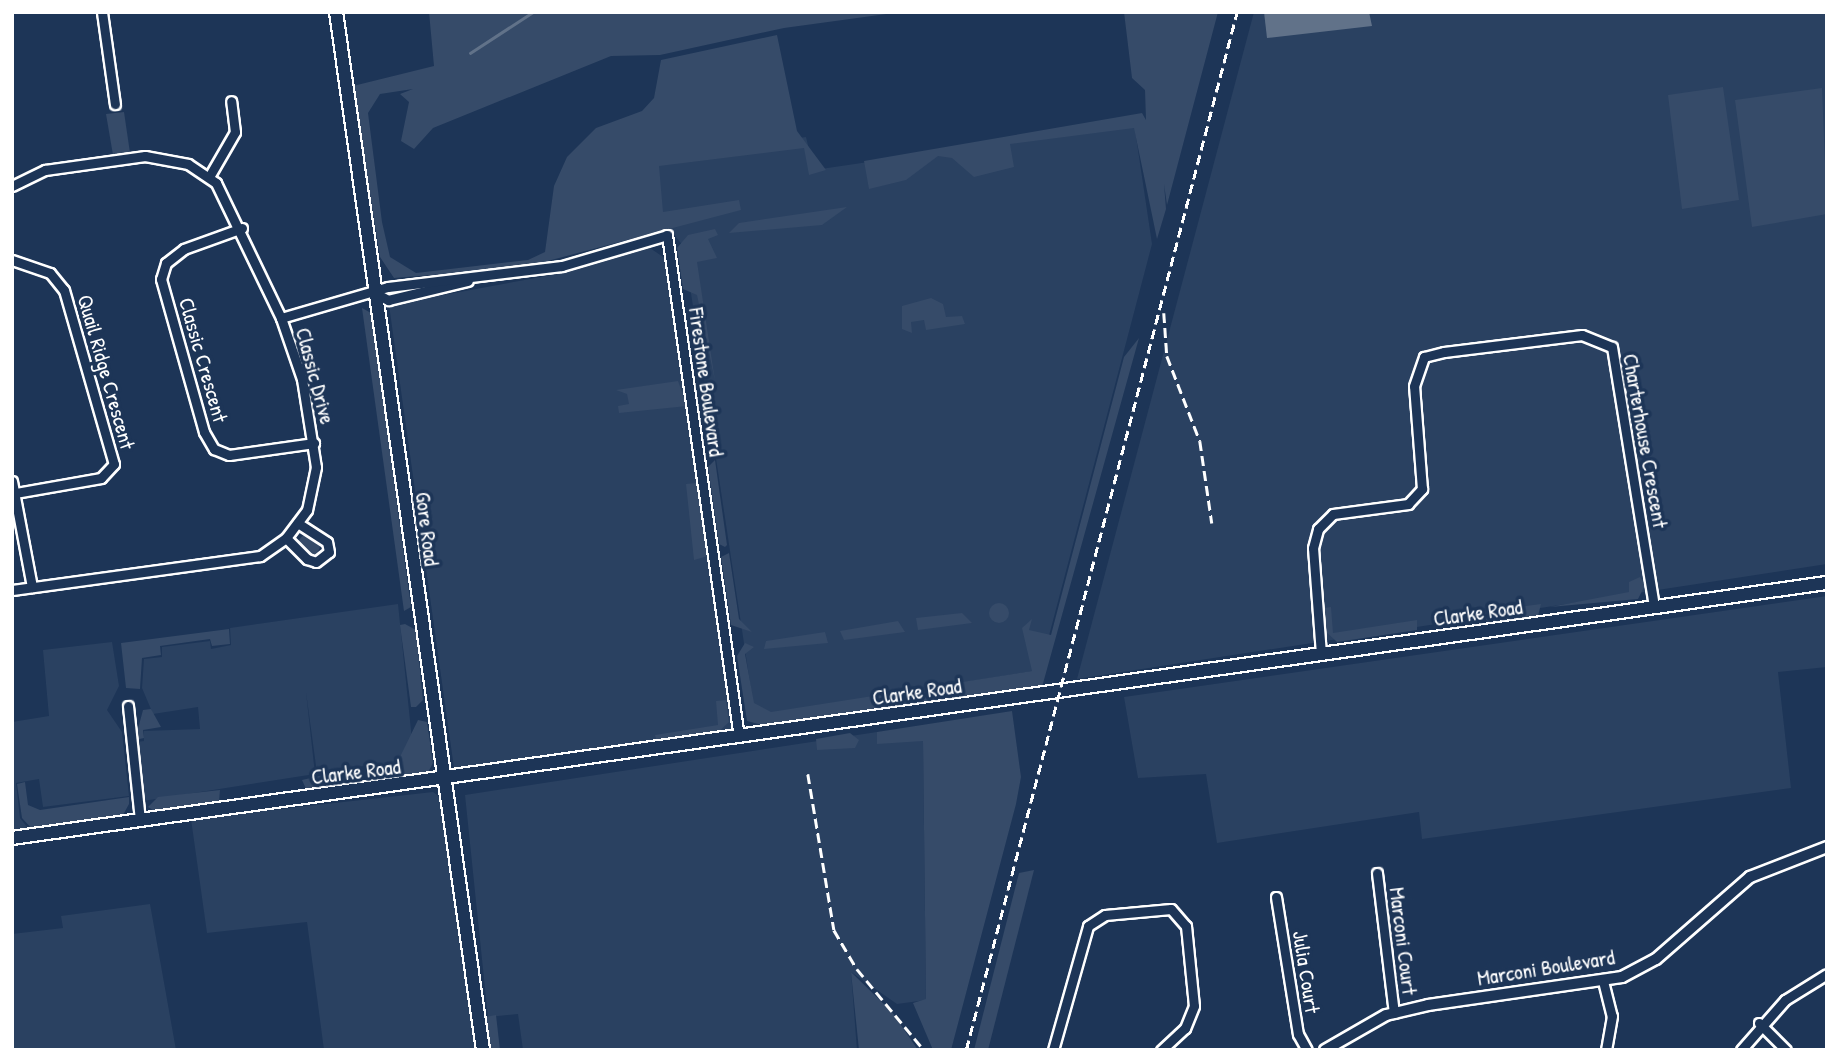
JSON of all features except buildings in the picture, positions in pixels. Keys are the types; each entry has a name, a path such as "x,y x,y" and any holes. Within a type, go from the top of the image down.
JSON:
{"main road":[{"name":"Gore Road","path":"336,12 377,294 442,782 483,1050"},
{"name":"Clarke Road","path":"12,838 442,782 739,737 1827,583"}],"street":[{"path":"102,12 115,104"},
{"path":"12,186 45,170 145,156 188,164 209,177 235,132 231,100"},
{"name":"Classic Drive","path":"12,590 260,556 286,538 298,523 315,487 314,443 281,318 242,228 209,177"},
{"name":"Classic Crescent","path":"242,228 184,249 166,263 161,279 204,432 214,449 229,454 314,443"},
{"name":"Firestone Boulevard","path":"281,318 377,294 388,300 468,281 562,266 667,236 739,737"},
{"name":"Quail Ridge Crescent","path":"12,260 50,273 64,290 114,464 91,481 16,493"},
{"name":"Charterhouse Crescent","path":"1321,654 1314,548 1318,528 1333,514 1408,504 1422,489 1414,386 1424,357 1444,352 1583,335 1612,347 1654,607"},
{"path":"12,481 32,587"},
{"path":"286,538 307,559 316,562 329,551 327,542 298,523"},
{"path":"128,706 140,820"},
{"name":"Marconi Boulevard","path":"1325,1050 1394,1013 1603,981 1656,958 1751,877 1827,847"},
{"name":"Marconi Court","path":"1377,873 1394,1013"},
{"name":"Julia Court","path":"1276,897 1298,1034 1307,1050"},
{"path":"1052,1050 1088,926 1105,915 1171,909 1186,926 1194,1006 1185,1028 1161,1050"},
{"path":"1741,1050 1759,1023 1827,974"},
{"path":"1603,981 1612,1016 1606,1050"},
{"path":"1759,1023 1786,1050"}],"shaded area":[{"path":"429,12 901,12 784,28 660,55 611,56 433,128 414,149 401,141 409,102 400,94 413,89 380,94 368,113 382,222 390,257 416,273 528,260 545,252 554,186 567,157 596,128 642,111 654,98 661,60 777,35 797,131 826,170 809,175 804,148 659,166 663,212 739,200 741,210 521,268 394,278 380,257 353,86 434,66"},
{"path":"1124,12 1218,12 1167,205 1164,184 1166,209 1157,239 1134,128 1010,144 1014,167 974,177 952,158 938,156 906,180 869,189 864,161 1142,113 1146,120 1145,90 1132,78"},
{"path":"1254,12 1827,12 1827,564 1077,679"},
{"path":"1264,12 1369,12 1372,26 1267,38"},
{"path":"1723,87 1739,200 1682,209 1668,95"},
{"path":"1822,88 1827,214 1752,227 1735,100"},
{"path":"124,112 130,153 113,155 106,114"},
{"path":"1134,123 1152,244 1040,670 755,716 684,247 658,215 653,157 806,137 814,170"},
{"path":"847,207 822,225 729,233 739,223"},
{"path":"715,229 718,235 708,239 717,258 697,262 715,381 697,295 683,289 677,248 688,235"},
{"path":"650,248 666,259 733,732 454,768 389,305 563,273"},
{"path":"931,298 943,304 946,317 962,316 965,324 926,330 924,320 911,322 912,333 902,329 902,306"},
{"path":"362,308 371,313 411,607 404,611"},
{"path":"690,313 694,314 701,381 696,378"},
{"path":"1139,338 1042,687 770,727 747,721 737,656 745,643 754,647 745,654 754,703 771,712 1032,671 1022,628 1032,619 1029,630 1051,635 1124,357"},
{"path":"678,381 687,406 619,413 618,406 629,404 627,394 616,390"},
{"path":"715,460 727,545 725,547 719,544 708,467"},
{"path":"697,483 708,556 694,560 686,484"},
{"path":"309,534 317,537 320,545 317,553 309,556 301,553 298,545 301,537"},
{"path":"729,553 739,619 752,632 731,625 721,557"},
{"path":"1640,577 1645,585 1638,599 1550,607 1629,592 1629,582"},
{"path":"1827,596 1827,667 1778,672 1791,788 1422,839 1419,812 1217,843 1206,774 1138,778 1124,697"},
{"path":"999,603 1006,606 1009,613 1006,620 999,623 992,620 989,613 992,606"},
{"path":"398,604 412,740 398,761 317,773 306,692 315,774 143,801 136,742 144,741 144,731 200,729 198,707 153,714 142,688 144,659 162,657 162,647 210,641 211,649 231,645 230,628"},
{"path":"1541,604 1538,616 1488,622 1480,612"},
{"path":"1331,607 1333,633 1417,620 1417,630 1337,642 1324,630 1324,608"},
{"path":"962,613 972,623 918,630 916,618"},
{"path":"898,621 905,632 844,640 840,631"},
{"path":"405,624 416,630 423,700 416,707 411,707 400,625"},
{"path":"229,629 230,644 212,646 210,639 160,646 161,655 142,658 140,689 126,688 121,643"},
{"path":"825,632 828,643 764,649 766,641"},
{"path":"112,642 119,686 107,710 122,732 129,796 43,807 39,779 16,783 20,818 31,832 12,834 12,722 49,716 43,650"},
{"path":"726,700 729,722 716,734 657,742 655,735 718,725 716,701"},
{"path":"151,709 161,727 143,730 144,738 135,740 143,710"},
{"path":"1012,711 1021,777 1016,804 951,1050 933,1050 913,1003 926,999 923,741 877,744 877,732"},
{"path":"418,720 427,722 433,763 426,776 375,780 371,765 398,761"},
{"path":"877,732 923,740 926,1000 897,1004 851,972 857,1050 523,1050 518,1014 488,1017 465,795"},
{"path":"850,733 859,740 855,748 817,750 816,739"},
{"path":"359,767 358,783 307,791 302,780"},
{"path":"25,782 28,805 40,810 129,797 129,804 123,815 33,830 22,818 17,784"},
{"path":"220,790 219,802 156,812 148,807 158,797"},
{"path":"433,792 440,797 478,1050 324,1050 307,922 207,933 191,819"},
{"path":"1034,870 988,1050 974,1050 1019,873"},
{"path":"150,904 176,1050 12,1050 12,934 63,928 61,916"},
{"path":"851,972 892,1012 918,1050 859,1050"},
{"path":"496,1015 500,1050 489,1050 485,1017"}],"waterway":[{"path":"470,53 533,12"}],"railway":[{"path":"966,1050 1237,12"},
{"path":"1164,313 1167,356 1200,441 1212,523"},
{"path":"808,774 834,930 857,969 924,1050"}]}
